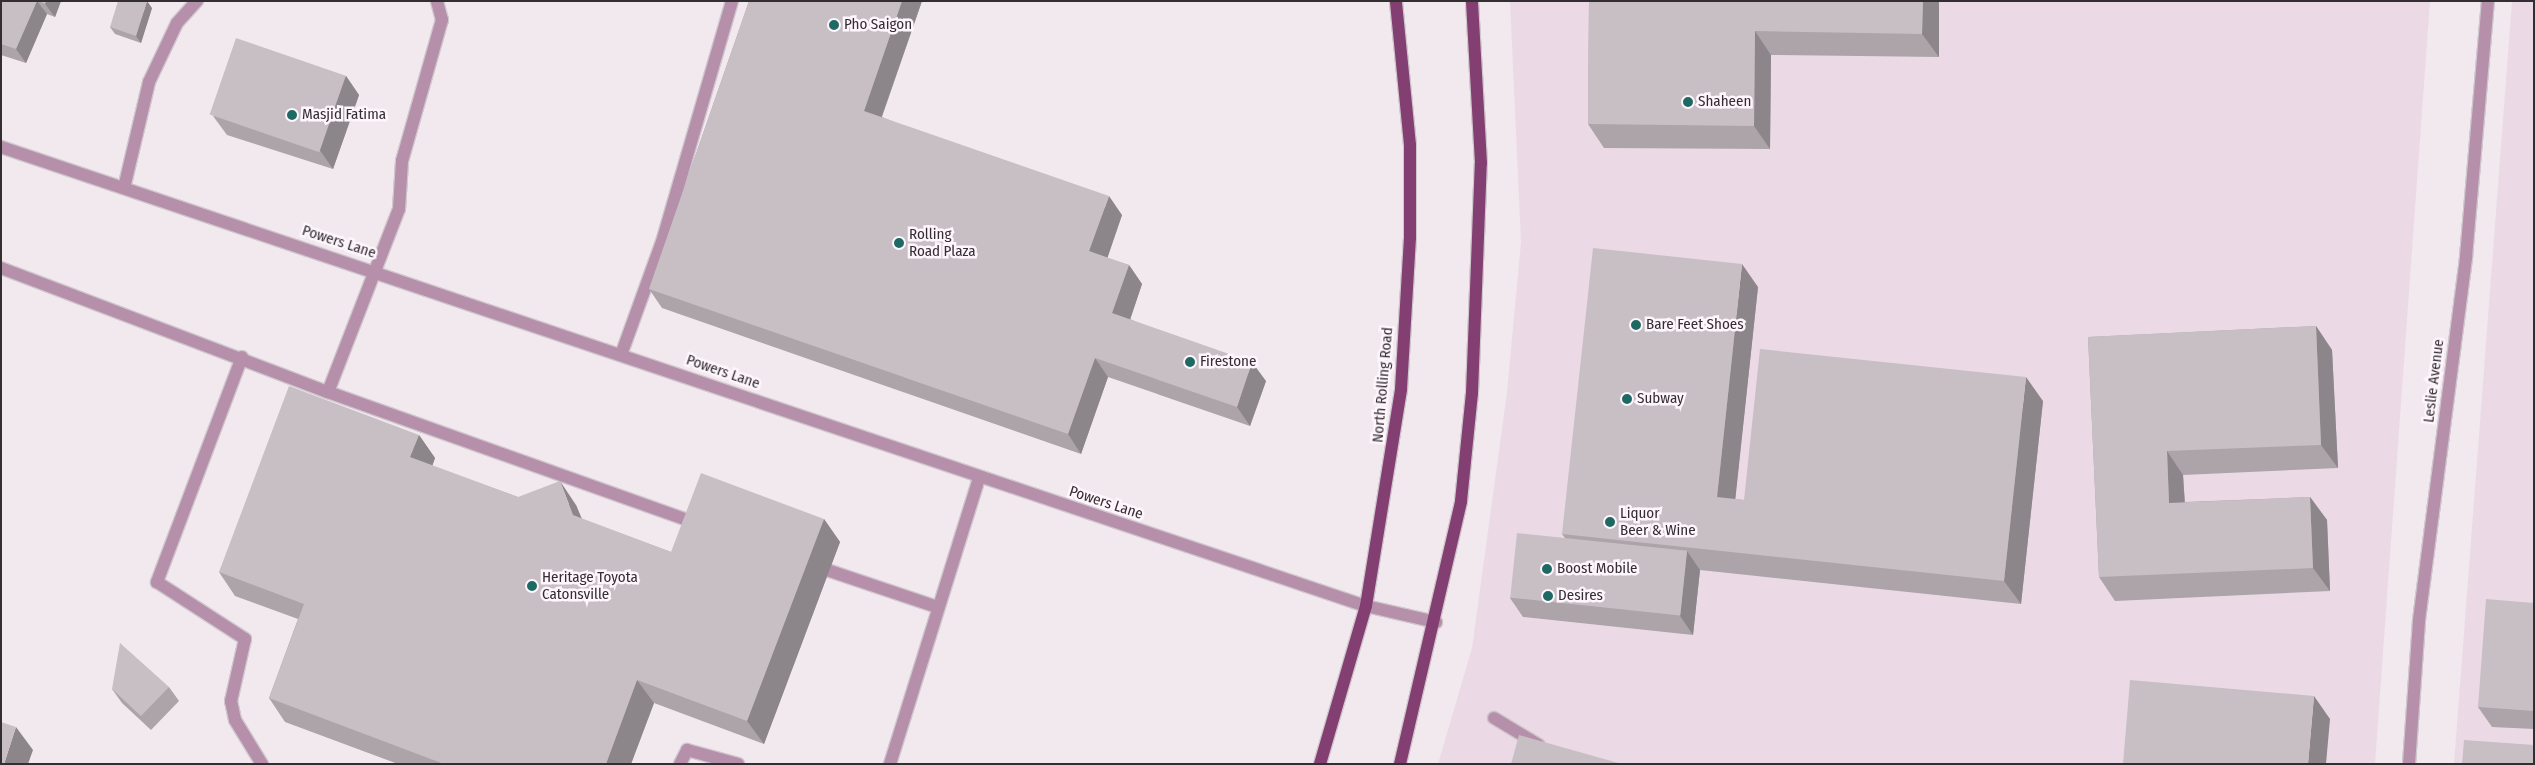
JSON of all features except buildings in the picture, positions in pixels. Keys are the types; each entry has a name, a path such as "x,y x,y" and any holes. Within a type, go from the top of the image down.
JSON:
{"main road":[{"name":"North Rolling Road","path":"1320,764 1366,606 1401,389 1410,238 1410,145 1396,1"},
{"path":"1400,764 1436,622 1461,501 1481,259 1477,58 1472,1"}],"street":[{"path":"124,188 149,82 177,23 198,1"},
{"path":"328,392 378,272 399,209 402,161 442,20 436,1"},
{"path":"621,355 662,242 732,1"},
{"name":"Leslie Avenue","path":"2409,764 2419,620 2466,257 2488,1"},
{"name":"Powers Lane","path":"1,147 378,272 979,478 1366,606 1436,622"},
{"path":"1,268 242,357 328,392 705,526"},
{"path":"242,357 157,582 245,639 231,701 234,720 262,764"},
{"path":"890,764 937,607 979,478"},
{"path":"830,571 937,607"},
{"path":"1494,718 1554,751"},
{"path":"680,764 687,750 738,764"}],"shaded area":[{"path":"1510,1 2430,1 2375,764 1438,764 1472,648 1507,392 1521,242"},
{"path":"2512,1 2534,1 2534,764 2454,764"}],"place":[{"name":"Pho Saigon","path":"834,25"},
{"name":"Shaheen","path":"1688,102"},
{"name":"Masjid Fatima","path":"292,115"},
{"name":"Rolling Road Plaza","path":"899,243"},
{"name":"Bare Feet Shoes","path":"1636,325"},
{"name":"Firestone","path":"1190,362"},
{"name":"Subway","path":"1627,399"},
{"name":"Liquor Beer & Wine","path":"1610,522"},
{"name":"Boost Mobile","path":"1547,569"},
{"name":"Heritage Toyota Catonsville","path":"532,586"},
{"name":"Desires","path":"1548,596"}]}
